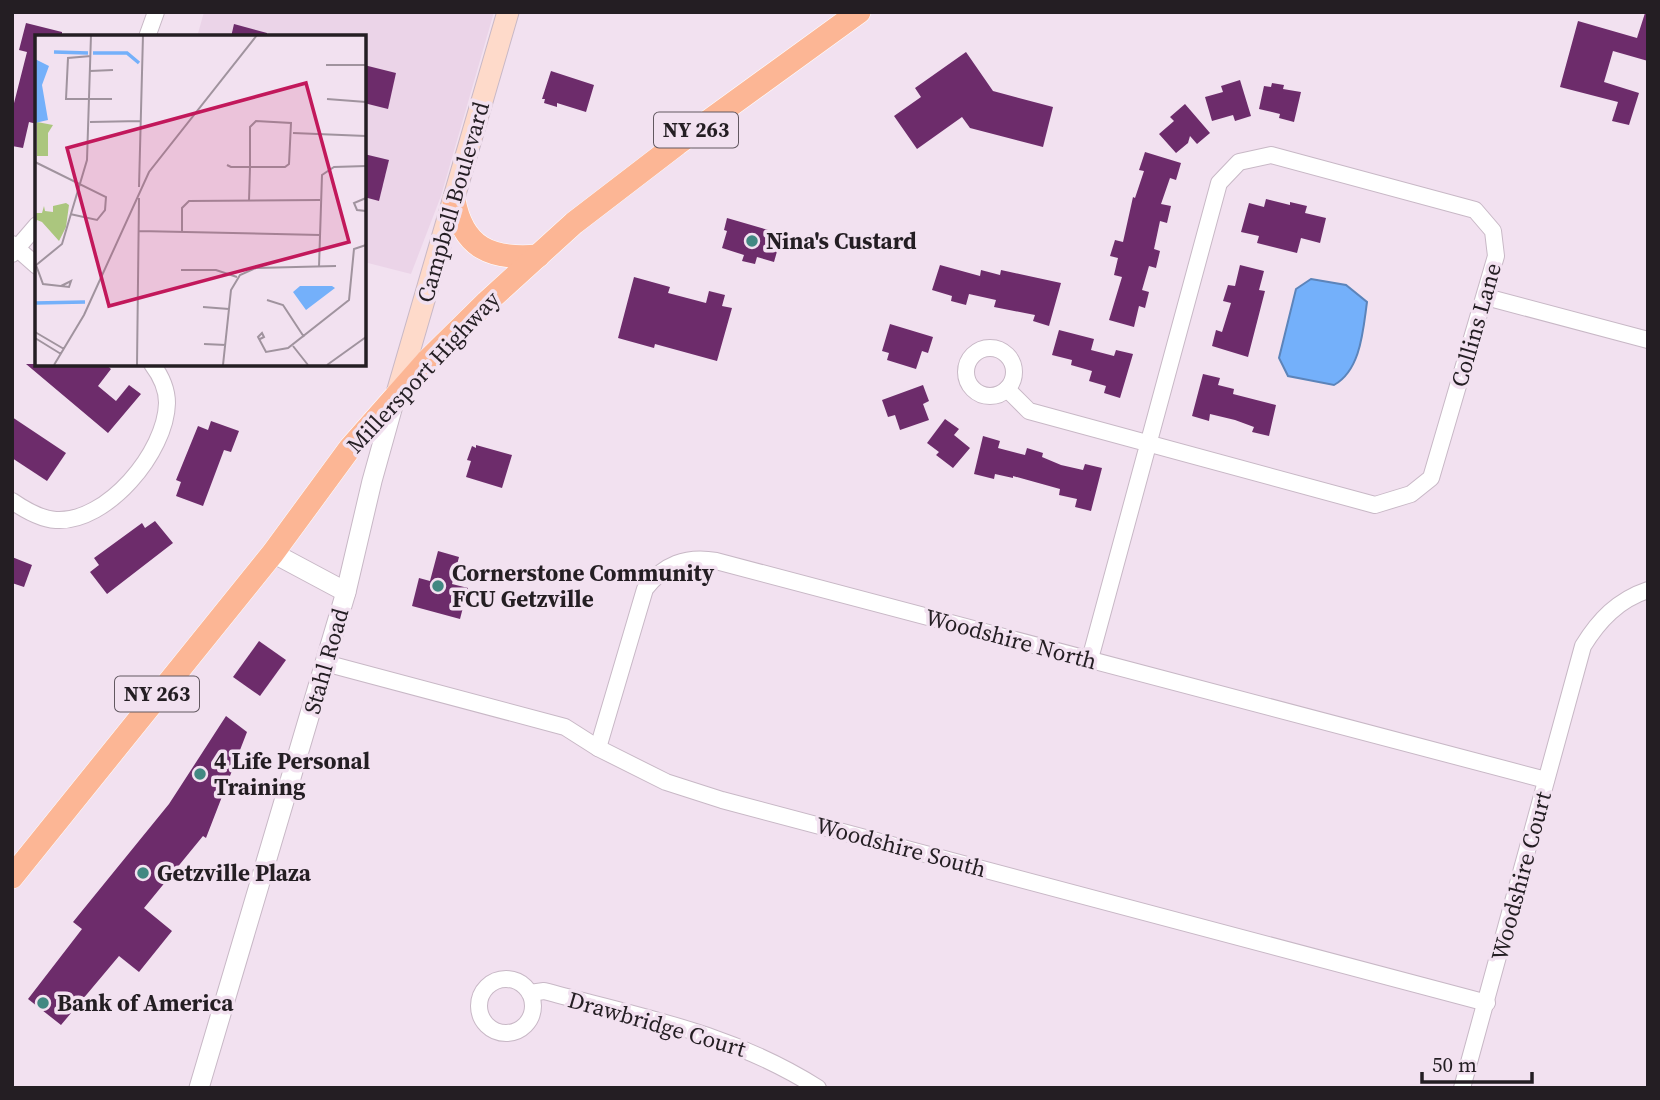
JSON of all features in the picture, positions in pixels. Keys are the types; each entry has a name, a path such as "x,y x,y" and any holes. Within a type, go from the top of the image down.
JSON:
{"main road":[{"name":"Campbell Boulevard","path":"397,393 508,12"},
{"name":"Millersport Highway","path":"12,877 273,553 351,448 397,393 486,302 633,177 859,12"},
{"path":"454,200 463,229 478,245 504,256 538,256"}],"street":[{"path":"148,35 156,12"},
{"name":"Collins Lane","path":"1090,659 1148,443 1219,183 1239,163 1271,155 1475,210 1493,231 1496,256 1486,297 1431,478 1411,494 1375,505 1148,443"},
{"path":"35,227 14,248 35,264"},
{"path":"1486,297 1648,340"},
{"path":"12,500 32,513 46,518 72,519 95,510 128,483 149,456 166,416 166,389 153,366"},
{"path":"1007,390 1029,411 1148,443"},
{"name":"Stahl Road","path":"200,1088 346,592 372,481 397,393"},
{"path":"273,553 346,592"},
{"name":"Woodshire North","path":"598,748 645,589 666,568 684,560 699,558 1546,780"},
{"name":"Woodshire Court","path":"1462,1088 1583,646 1604,617 1618,605 1648,590"},
{"name":"Woodshire South","path":"325,663 565,727 598,748 666,782 722,800 1487,1003"},
{"name":"Drawbridge Court","path":"530,993 544,991 716,1038 754,1052 818,1088"}],"shaded area":[{"path":"204,12 494,12 441,196 411,274 366,263 366,35 198,35"}],"water":[{"path":"1311,279 1346,285 1367,302 1362,337 1355,360 1350,370 1334,385 1288,376 1279,358 1296,289"}],"building":[{"path":"1645,13 1648,14 1648,61 1613,51 1604,82 1639,93 1629,125 1612,121 1618,102 1560,87 1578,21 1637,38"},
{"path":"26,23 62,32 62,35 35,35 35,124 29,122 23,148 12,146 12,111 27,52 19,50"},
{"path":"234,24 267,33 267,35 231,35"},
{"path":"966,52 993,91 1053,107 1043,147 970,128 962,117 917,149 894,116 921,97 915,88"},
{"path":"366,66 396,73 388,109 366,104"},
{"path":"551,71 594,85 586,112 557,103 557,107 544,103 545,99 542,99"},
{"path":"1240,80 1251,116 1235,121 1233,115 1212,121 1205,97 1223,92 1221,86"},
{"path":"1272,83 1284,85 1283,89 1301,92 1294,122 1279,118 1280,114 1259,109 1264,86 1271,87"},
{"path":"1185,104 1210,133 1197,144 1190,136 1188,143 1176,153 1159,134 1174,121 1170,117"},
{"path":"1145,152 1181,163 1176,180 1170,178 1161,204 1171,206 1167,223 1160,221 1154,249 1160,251 1156,268 1149,266 1142,290 1149,292 1145,308 1139,306 1134,327 1109,320 1122,277 1114,275 1118,258 1110,256 1115,240 1123,242 1133,197 1135,198 1144,171 1139,170"},
{"path":"366,154 389,160 379,201 366,198"},
{"path":"1266,199 1307,206 1305,213 1326,218 1320,243 1301,238 1297,253 1257,243 1259,236 1241,232 1249,203 1264,207"},
{"name":"Nina's Custard","path":"727,218 782,234 774,262 757,257 755,264 742,261 744,255 722,248 727,231 724,230"},
{"path":"940,265 980,276 981,270 1000,275 1001,270 1061,283 1049,326 1033,321 1035,315 994,307 996,300 969,294 966,305 951,301 952,296 932,290"},
{"path":"1240,265 1264,271 1259,290 1265,291 1248,357 1212,346 1216,330 1222,332 1231,303 1223,301 1228,285 1235,286"},
{"path":"634,277 670,287 668,293 706,303 709,291 725,295 722,306 732,308 717,361 655,344 654,348 618,338"},
{"path":"890,324 933,337 928,353 922,351 916,369 887,360 889,353 882,351"},
{"path":"1059,330 1094,339 1091,350 1114,356 1116,350 1133,354 1120,398 1104,393 1106,386 1089,381 1092,371 1071,365 1072,360 1052,355"},
{"path":"26,364 107,366 111,369 98,386 116,401 129,385 141,394 108,433"},
{"path":"1203,374 1220,378 1218,385 1234,389 1233,394 1276,405 1269,436 1252,432 1254,427 1235,420 1210,414 1209,421 1192,416"},
{"path":"923,385 929,401 923,404 929,420 900,430 895,415 888,417 882,400"},
{"path":"12,417 66,453 47,481 12,458"},
{"path":"945,419 959,429 954,435 970,448 953,468 936,455 939,452 927,443"},
{"path":"211,421 239,431 231,452 224,450 203,506 176,496 181,482 176,480 198,426 208,430"},
{"path":"983,436 1000,441 998,448 1025,455 1027,448 1043,453 1042,457 1061,465 1083,470 1085,464 1102,468 1091,511 1075,507 1077,499 1059,495 1060,489 1013,476 995,474 994,479 974,474"},
{"path":"476,445 512,455 502,488 466,477 471,461 467,460 472,446 476,448"},
{"path":"155,521 173,543 107,594 90,572 99,565 94,558 142,523 145,528"},
{"name":"Cornerstone Community FCU Getzville","path":"438,551 459,557 452,584 468,588 460,619 412,606 419,578 430,581"},
{"path":"12,557 32,565 24,587 12,583"},
{"path":"259,641 286,660 260,696 233,677"},
{"name":"Getzville Plaza","path":"226,716 247,732 206,838 203,836 144,908 172,931 139,972 119,956 61,1025 28,999 82,929 73,922 169,804"}],"place":[{"name":"Nina's Custard","path":"752,241"},
{"name":"Cornerstone Community FCU Getzville","path":"438,586"},
{"name":"4 Life Personal Training","path":"200,774"},
{"name":"Getzville Plaza","path":"143,873"},
{"name":"Bank of America","path":"43,1003"}]}
